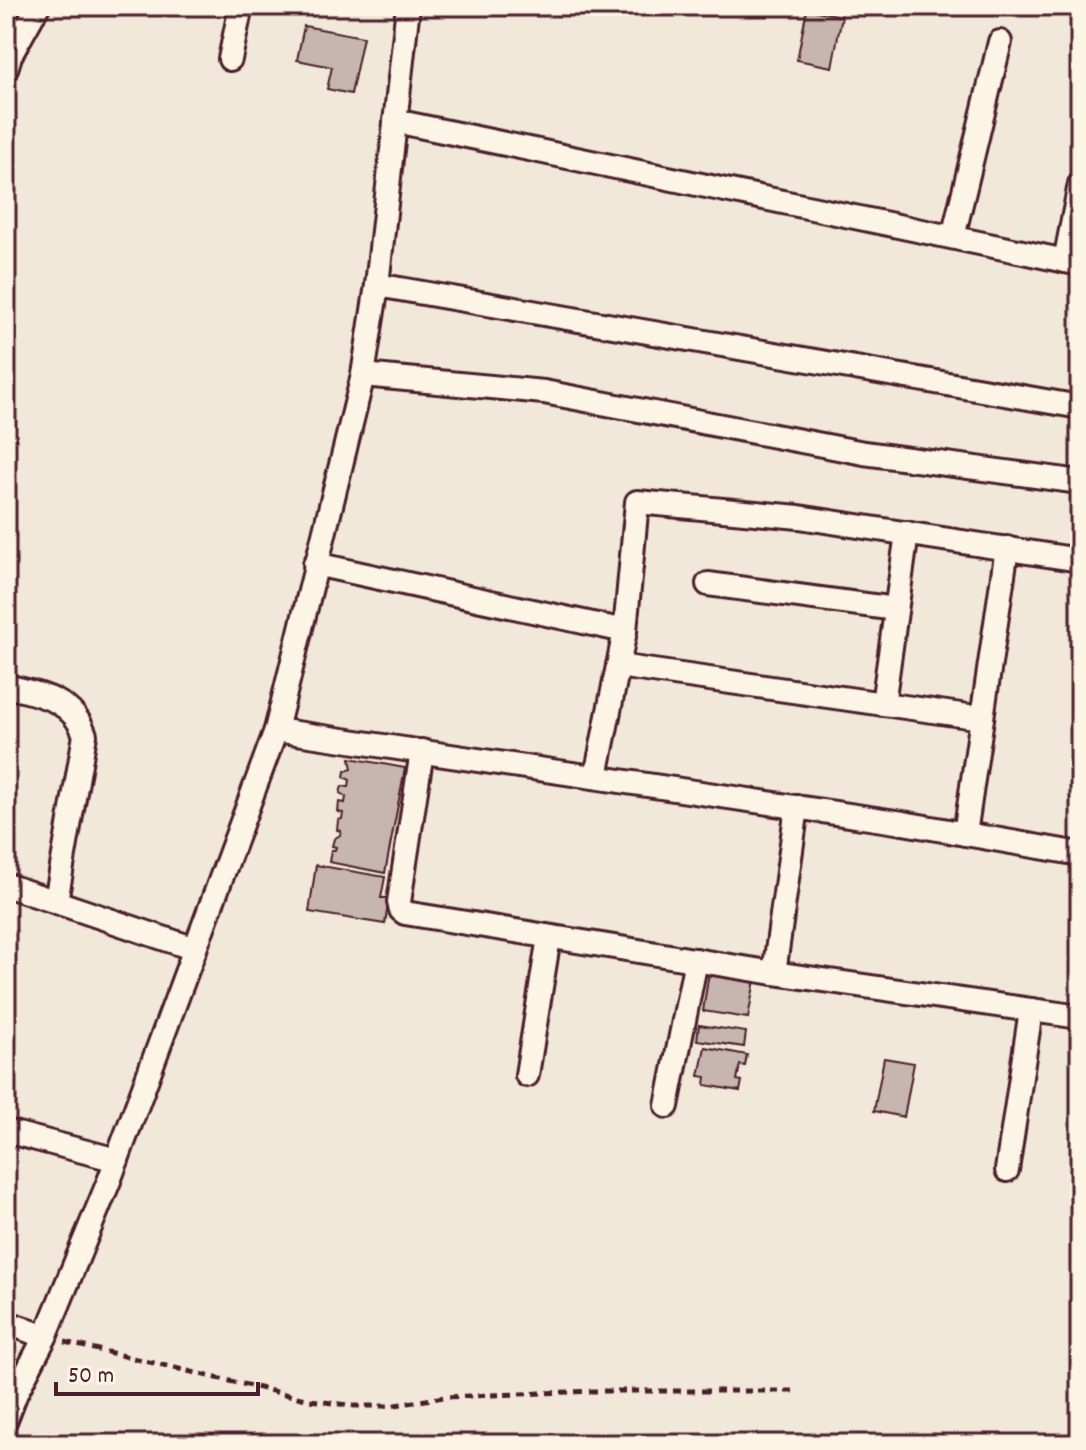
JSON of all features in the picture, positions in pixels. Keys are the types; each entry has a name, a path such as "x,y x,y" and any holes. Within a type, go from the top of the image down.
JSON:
{"street":[{"path":"6,69 38,6"},
{"path":"230,59 241,6"},
{"path":"6,1419 11,1392 45,1337 117,1160 276,730 363,375 377,285 408,6"},
{"path":"953,237 1000,42"},
{"path":"395,121 1073,263 1080,184"},
{"path":"377,285 1080,407"},
{"path":"363,375 544,392 864,453 1080,482"},
{"path":"596,776 625,631 637,502 799,517 1080,560"},
{"path":"883,704 907,533"},
{"path":"965,834 1007,548"},
{"path":"315,564 625,631"},
{"path":"708,584 896,609"},
{"path":"618,666 982,718"},
{"path":"6,686 42,695 66,706 82,725 85,735 56,901"},
{"path":"276,730 596,776 1080,854"},
{"path":"422,751 399,902 401,910 410,914 774,973 1080,1017"},
{"path":"774,973 797,807"},
{"path":"6,885 195,949"},
{"path":"527,1075 549,937"},
{"path":"667,1106 696,960"},
{"path":"1007,1170 1031,1010"},
{"path":"6,1131 117,1160"},
{"path":"6,1322 45,1337"}],"path":[{"path":"45,1337 310,1400 355,1406 389,1406 444,1397 593,1391 796,1391"}],"building":[{"path":"807,9 842,16 832,67 797,60"},
{"path":"304,26 363,37 351,94 327,89 332,67 297,60"},
{"path":"350,758 405,768 385,873 329,862 331,850 336,847 332,846 334,839 341,831 337,830 343,813 338,812 339,802 345,803 346,797 340,793 342,786 349,787 350,780 344,777 345,771 352,769"},
{"path":"316,865 385,877 381,898 389,898 385,924 309,912"},
{"path":"710,966 756,974 748,1018 703,1011"},
{"path":"699,1025 746,1032 744,1047 697,1040"},
{"path":"705,1047 747,1055 745,1066 740,1065 737,1080 742,1081 740,1091 705,1085 706,1077 699,1076"},
{"path":"884,1058 914,1063 904,1117 874,1111"}]}
